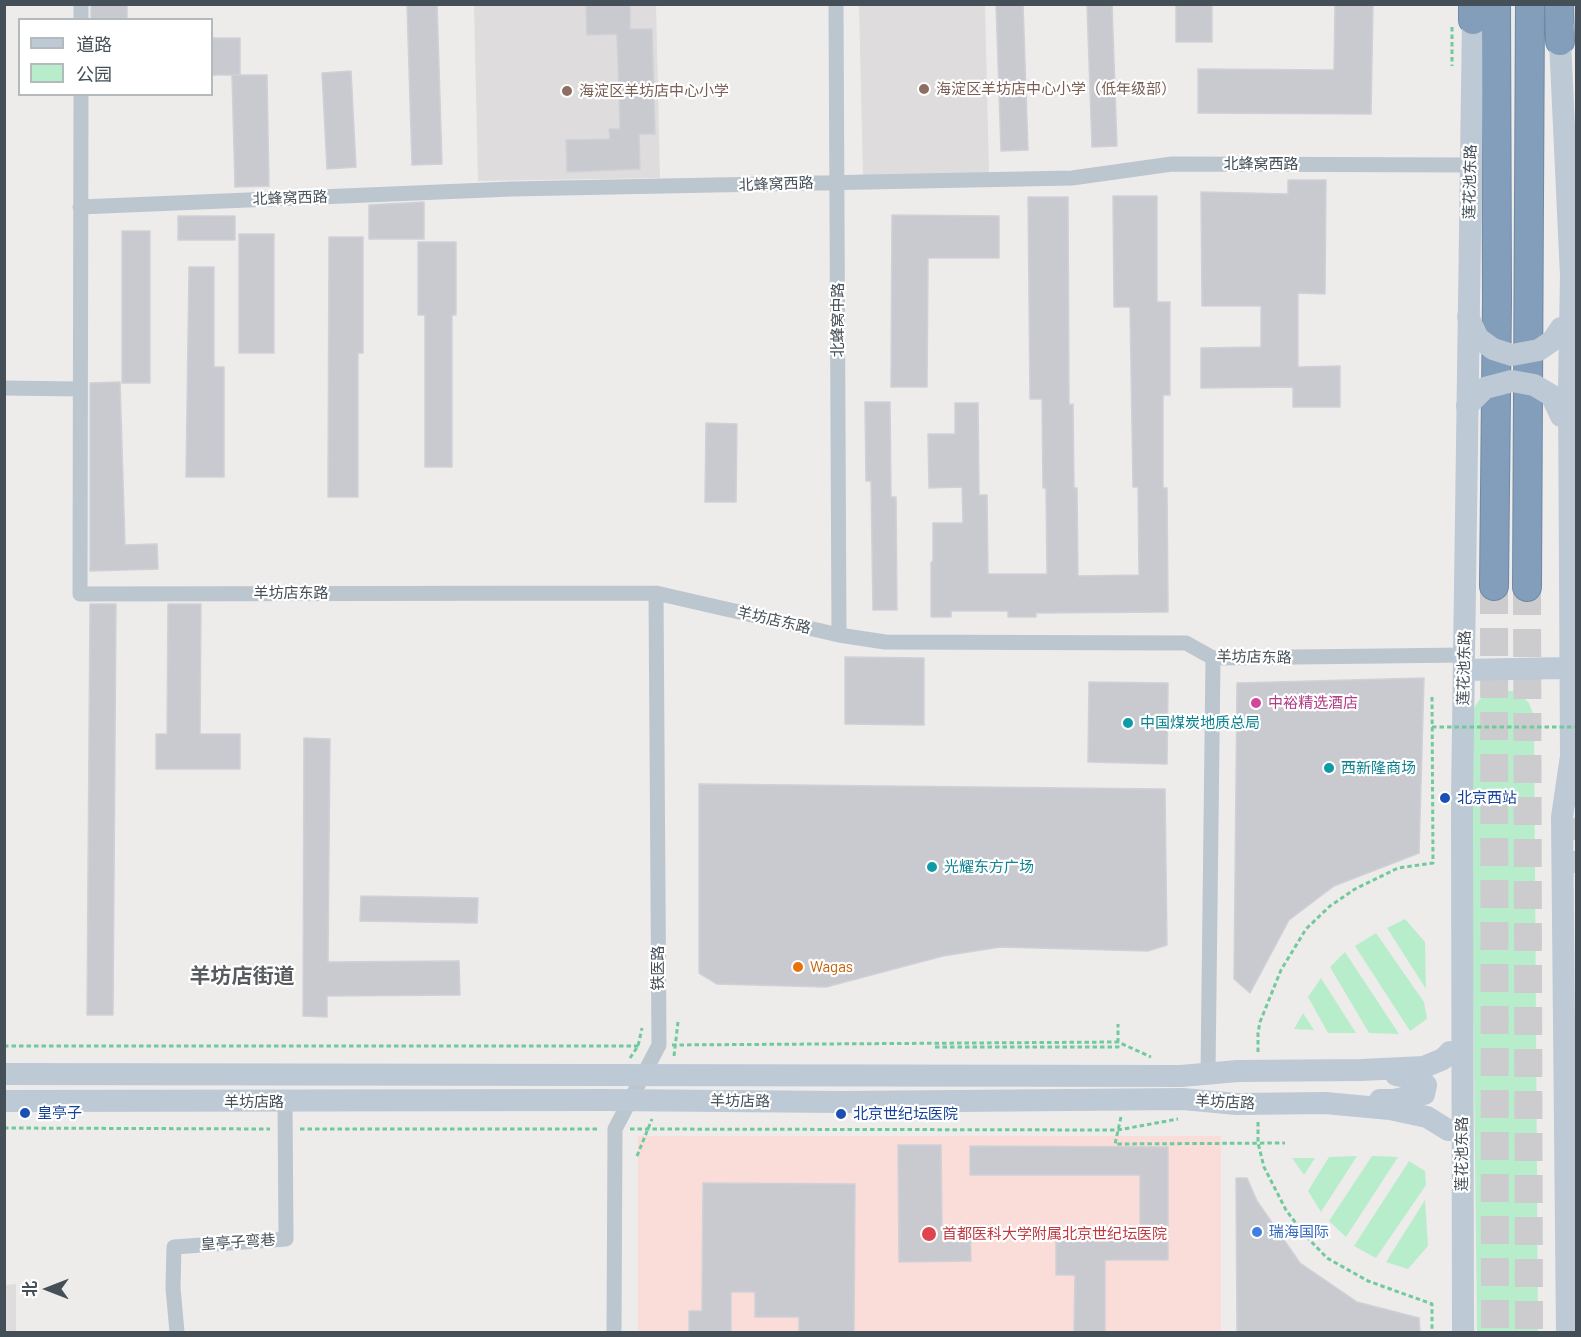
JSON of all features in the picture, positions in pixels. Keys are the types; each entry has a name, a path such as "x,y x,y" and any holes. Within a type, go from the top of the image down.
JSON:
{"highway":[{"path":"1527,587 1530,4"},
{"path":"1559,4 1560,40"},
{"name":"莲花池东路","path":"1478,8 1497,299 1494,586"}],"street":[{"name":"北蜂窝中路","path":"836,4 839,635"},
{"path":"1562,817 1571,756 1569,389 1571,276 1560,40 1567,4"},
{"name":"莲花池东路","path":"1463,1332 1455,1138 1456,1044 1465,663 1471,165 1478,8"},
{"path":"1572,99 1576,15"},
{"path":"4,388 79,389 81,96"},
{"path":"1564,124 1557,140 1563,668 1566,1332"},
{"name":"北蜂窝西路","path":"80,207 511,189 1072,178 1172,164 1471,165"},
{"path":"1468,317 1478,338 1493,349 1512,355 1539,350 1552,341 1560,328"},
{"path":"1467,406 1485,388 1512,381 1534,385 1551,395 1561,416"},
{"name":"羊坊店东路","path":"79,389 80,594 656,593 839,635 885,642 1186,643 1213,658 1465,663"},
{"name":"铁医路","path":"614,1332 615,1129 659,1046 656,593"},
{"path":"1208,1073 1213,658"},
{"path":"1465,663 1563,668"},
{"name":"羊坊店路","path":"4,1074 1181,1076 1238,1071 1424,1067 1443,1059 1456,1044"},
{"path":"1325,1103 1393,1100 1424,1094 1426,1085 1421,1080 1361,1070"},
{"name":"羊坊店路","path":"4,1101 854,1102 1183,1099 1237,1104 1325,1103 1390,1109 1427,1117 1455,1138"},
{"name":"皇亭子弯巷","path":"177,1332 173,1288 174,1247 286,1239 285,1102"}],"path":[{"path":"1258,1055 1260,1022 1281,970 1306,930 1330,906 1355,889 1398,868 1433,863 1432,695"},
{"path":"1432,727 1576,727"},
{"path":"935,1047 1118,1047 1118,1024"},
{"path":"4,1046 659,1046 1118,1042 1160,1061"},
{"path":"1258,1121 1258,1143 1264,1167 1286,1210 1304,1234 1327,1258 1368,1281 1432,1304 1432,1332"},
{"path":"1118,1130 1115,1144 1284,1143"}],"shaded area":[{"name":"海淀区羊坊店中心小学","path":"474,5 656,5 660,178 478,181"},
{"name":"海淀区羊坊店中心小学（低年级部）","path":"859,5 985,5 989,173 863,176"},
{"name":"首都医科大学附属北京世纪坛医院","path":"638,1136 1221,1136 1221,1332 638,1332"},
{"path":"16,1284 16,1332 5,1332 5,1285"}],"green space":[{"path":"1504,690 1518,692 1529,703 1534,716 1538,1332 1477,1332 1470,715 1479,700 1488,693"},
{"path":"1405,919 1425,942 1426,989 1387,928"},
{"path":"1376,933 1424,1002 1427,1019 1410,1031 1355,946"},
{"path":"1345,952 1399,1034 1369,1033 1330,967"},
{"path":"1321,978 1356,1033 1328,1033 1308,997"},
{"path":"1303,1013 1314,1030 1294,1029"},
{"path":"1357,1156 1321,1212 1308,1191 1329,1157"},
{"path":"1372,1156 1398,1157 1346,1237 1329,1221"},
{"path":"1292,1158 1315,1158 1304,1175"},
{"path":"1409,1161 1425,1171 1426,1185 1376,1258 1354,1246"},
{"path":"1425,1200 1428,1246 1408,1269 1386,1262"}],"building":[{"path":"91,4 127,4 127,18 91,18"},
{"path":"407,4 437,4 442,164 412,165"},
{"path":"586,4 630,4 630,29 652,29 655,134 639,134 640,169 567,172 566,140 610,139 609,129 620,129 617,34 587,35"},
{"path":"996,4 1023,4 1028,150 1001,151"},
{"path":"1087,4 1112,4 1117,146 1092,147"},
{"path":"1176,4 1212,4 1212,42 1176,42"},
{"path":"1335,4 1373,4 1371,114 1198,113 1198,69 1334,70"},
{"path":"213,38 240,38 240,75 213,75"},
{"path":"351,71 356,167 327,169 322,73"},
{"path":"232,75 267,75 269,186 235,187"},
{"path":"1288,180 1326,180 1325,294 1298,293 1298,367 1340,366 1340,407 1293,407 1293,387 1201,388 1201,348 1261,347 1261,306 1202,306 1201,192 1288,194"},
{"path":"1113,196 1157,196 1157,302 1170,302 1170,395 1163,395 1163,488 1167,488 1168,612 1036,613 1036,617 1008,617 1008,611 951,611 951,617 931,617 933,523 963,523 962,487 929,488 928,434 955,434 955,403 978,403 979,495 987,495 988,574 1047,574 1042,399 1030,399 1028,197 1068,197 1069,405 1073,404 1078,576 1139,575 1138,487 1133,487 1130,307 1114,307"},
{"path":"424,202 424,239 369,239 369,205"},
{"path":"892,215 999,216 999,258 928,258 927,387 891,387"},
{"path":"178,216 235,216 235,240 178,240"},
{"path":"122,231 150,231 150,383 122,383"},
{"path":"239,234 274,234 274,353 239,353"},
{"path":"329,237 363,237 363,353 358,353 358,497 328,497"},
{"path":"418,242 456,242 456,315 452,315 452,467 425,467 425,315 418,315"},
{"path":"189,267 214,267 214,367 224,367 224,477 186,477"},
{"path":"120,382 125,545 157,544 158,569 90,571 90,383"},
{"path":"865,402 890,402 891,497 896,497 897,610 873,610 871,481 866,481"},
{"path":"706,423 737,424 736,502 705,502"},
{"path":"90,604 116,604 113,1015 87,1015"},
{"path":"168,604 201,604 200,734 240,734 240,769 156,769 156,734 167,734"},
{"path":"845,657 924,658 924,725 845,724"},
{"name":"西新隆商场","path":"1424,678 1419,853 1334,886 1289,920 1250,993 1234,979 1237,683"},
{"name":"中国煤炭地质总局","path":"1089,682 1168,683 1167,764 1088,762"},
{"path":"304,738 330,739 328,962 459,961 460,995 327,996 327,1017 303,1016"},
{"name":"光耀东方广场","path":"699,784 1165,789 1167,945 1148,951 1000,947 943,956 826,987 717,984 699,973"},
{"path":"361,896 478,898 477,923 360,921"},
{"path":"898,1145 941,1145 942,1229 970,1228 971,1261 899,1262"},
{"path":"970,1146 1168,1147 1168,1260 1105,1260 1105,1332 1074,1332 1075,1275 1056,1275 1056,1232 1140,1232 1140,1175 970,1175"},
{"name":"瑞海国际","path":"1236,1178 1247,1178 1257,1201 1300,1263 1357,1302 1419,1318 1420,1332 1237,1332"},
{"path":"703,1183 855,1184 854,1332 799,1332 799,1317 755,1317 755,1292 731,1292 731,1332 689,1332 689,1311 702,1311"}],"tunnel":[{"path":"1494,586 1495,1332"},
{"path":"1527,587 1529,1332"},
{"path":"1573,785 1574,881"}],"place":[{"name":"海淀区羊坊店中心小学（低年级部）","path":"924,89"},
{"name":"海淀区羊坊店中心小学","path":"567,91"},
{"name":"中裕精选酒店","path":"1256,703"},
{"name":"中国煤炭地质总局","path":"1128,723"},
{"name":"西新隆商场","path":"1329,768"},
{"name":"北京西站","path":"1445,798"},
{"name":"光耀东方广场","path":"932,867"},
{"name":"Wagas","path":"798,967"},
{"name":"皇亭子","path":"25,1113"},
{"name":"北京世纪坛医院","path":"841,1114"},
{"name":"瑞海国际","path":"1257,1232"},
{"name":"首都医科大学附属北京世纪坛医院","path":"929,1234"}],"district":[{"name":"羊坊店街道","path":"242,976"}]}
